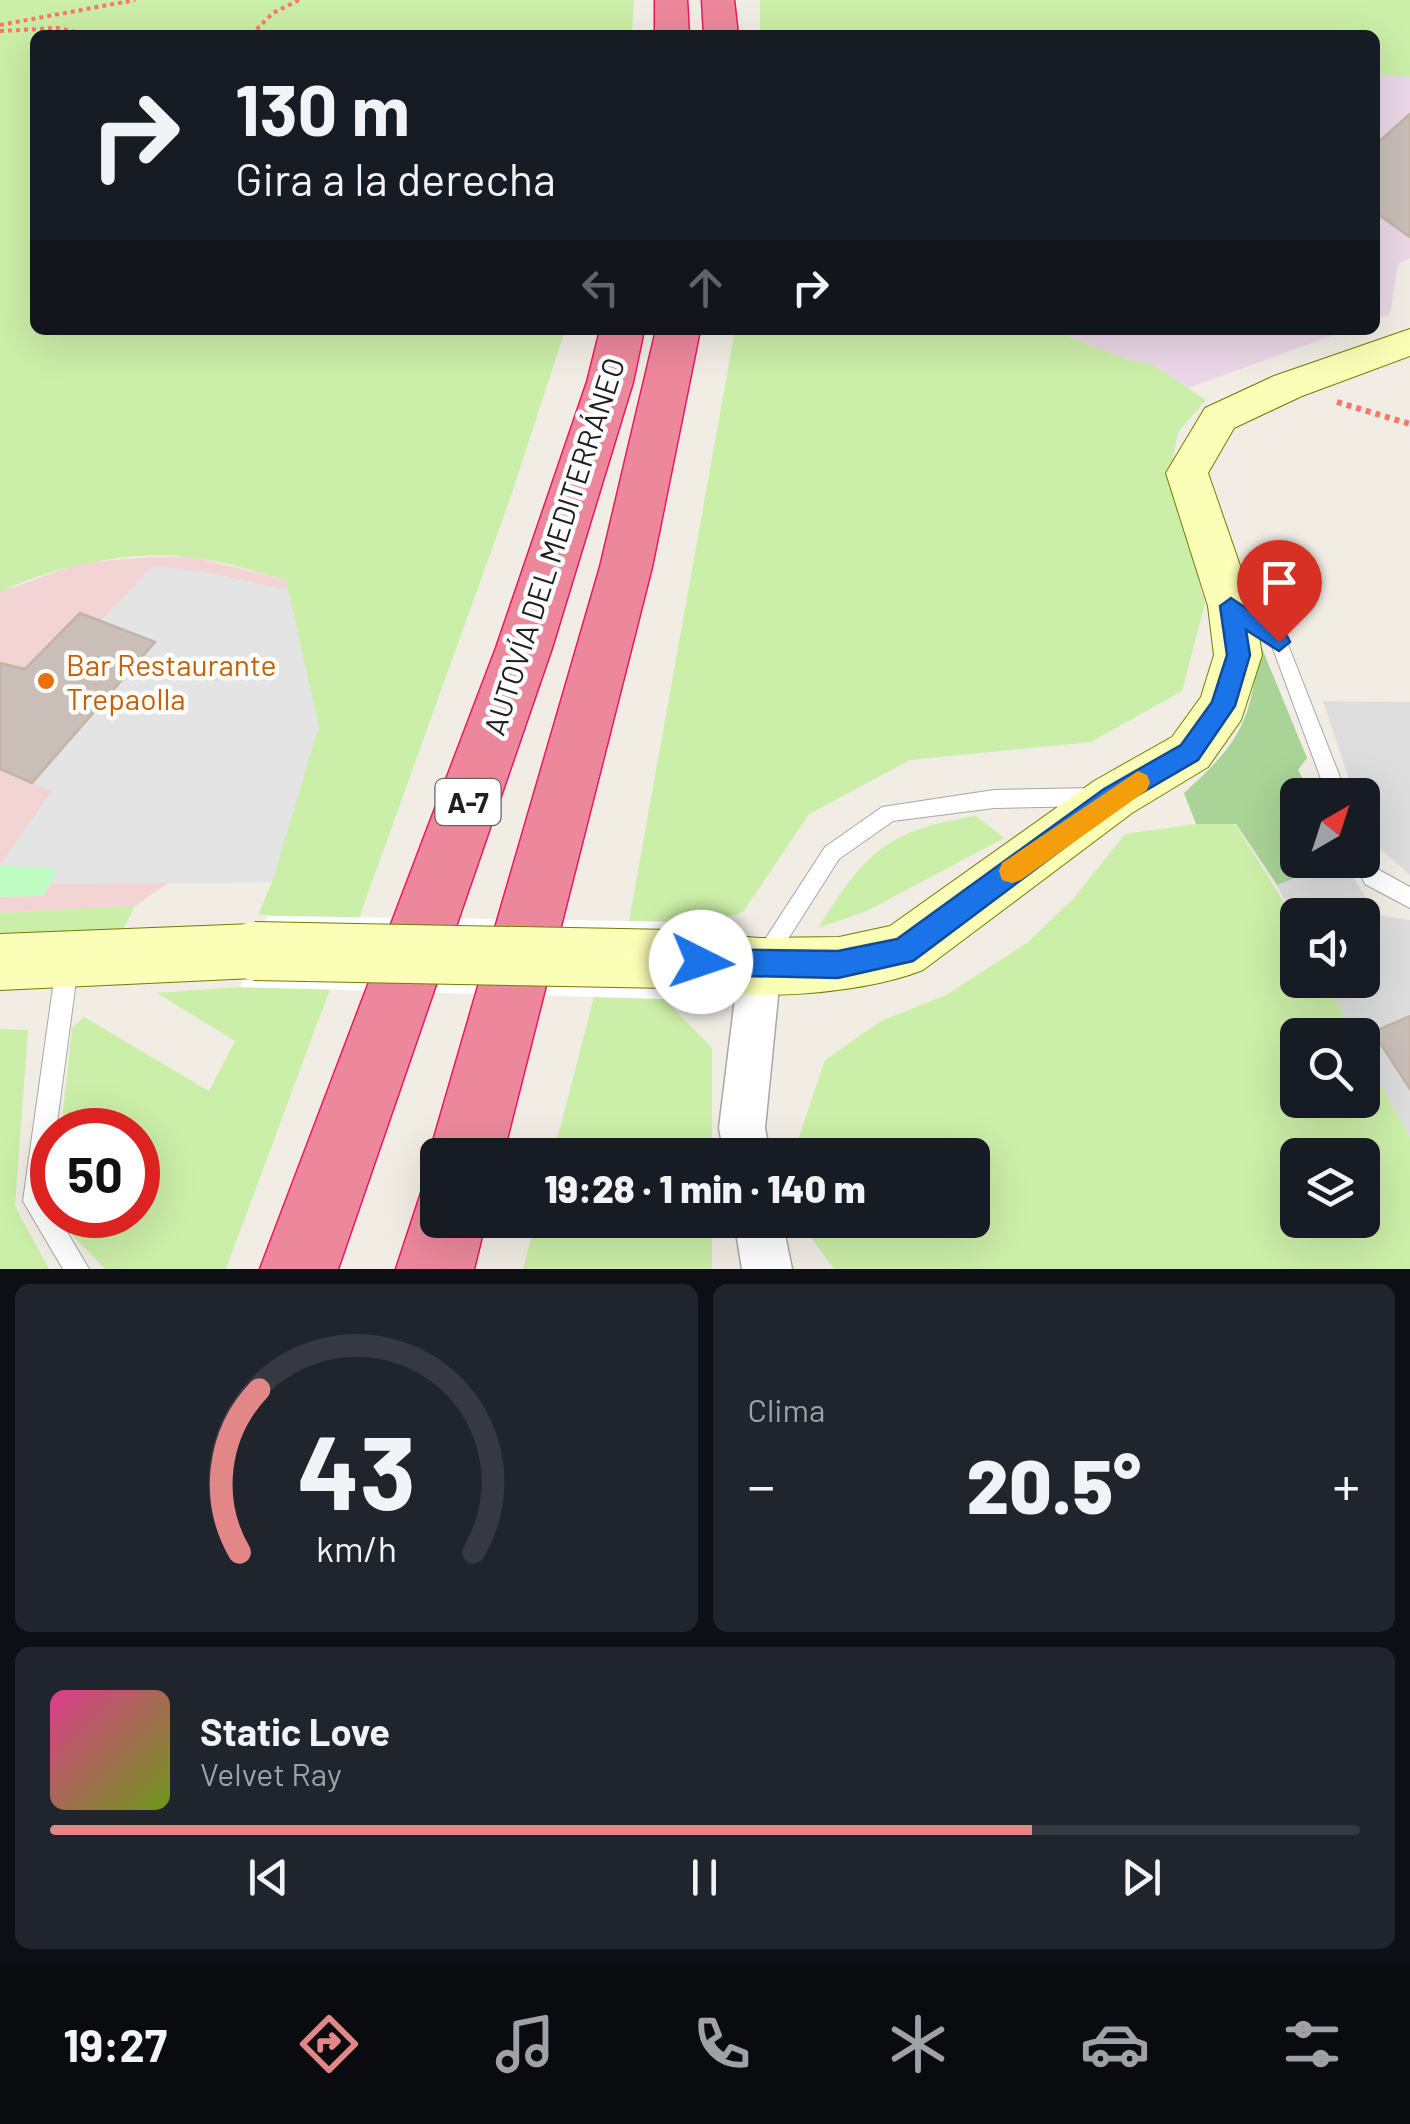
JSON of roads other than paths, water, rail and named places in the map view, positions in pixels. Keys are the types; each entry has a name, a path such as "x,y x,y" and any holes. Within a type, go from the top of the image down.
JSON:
{"highway":[{"path":"671,0 672,30"},
{"path":"718,0 721,30"},
{"name":"AUTOVÍA DEL MEDITERRÁNEO","path":"299,1269 524,648 610,382 621,335"},
{"name":"AUTOVÍA DEL MEDITERRÁNEO","path":"471,1138 626,566 677,335"},
{"path":"435,1269 443,1238"}],"main road":[{"path":"0,962 254,950 672,960 760,966 838,965 903,951 1112,797 1190,752 1223,706 1238,655 1231,606 1187,474 1219,418 1288,386 1410,342"}],"street":[{"path":"743,1138 760,966"},
{"path":"761,1238 767,1269"}],"lane":[{"path":"1231,606 1279,642 1331,778"},
{"path":"760,966 832,853 889,813 994,800 1112,797"},
{"path":"1374,878 1410,898"},
{"path":"68,960 35,1201 77,1269"}],"place":[{"name":"Bar Restaurante Trepaolla","path":"46,681"}]}
